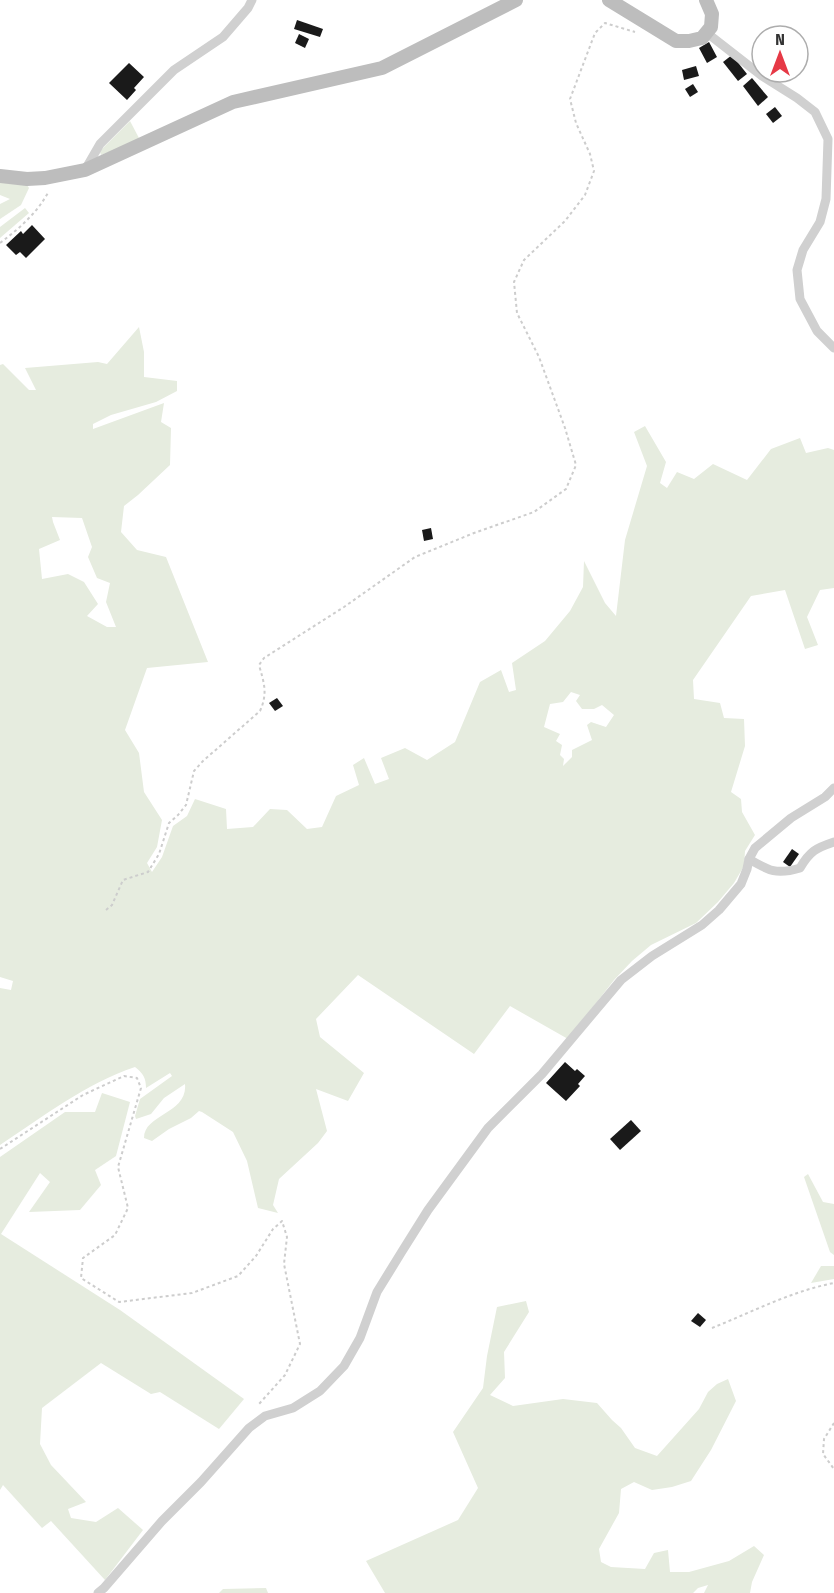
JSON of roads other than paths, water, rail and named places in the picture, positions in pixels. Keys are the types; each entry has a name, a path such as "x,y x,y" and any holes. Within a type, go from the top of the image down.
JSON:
{"street":[{"path":"85,170 100,144 174,70 223,37 252,0"},
{"path":"0,176 27,179 85,170 234,102 382,68 516,0"},
{"path":"609,0 676,41 696,40 707,33 712,14 706,0"},
{"path":"707,33 762,76 815,112 828,139 826,199 820,222 803,250 797,270 800,299 817,331 834,348"},
{"path":"98,1593 249,1428 265,1416 292,1408 320,1391 344,1366 360,1338 377,1292 401,1252 428,1210 488,1128 542,1074 621,980 652,956 702,925 719,910 741,884 755,848 791,818 825,797 834,788"},
{"path":"749,859 763,868 783,873 800,868 806,858 818,847 834,842"}]}
